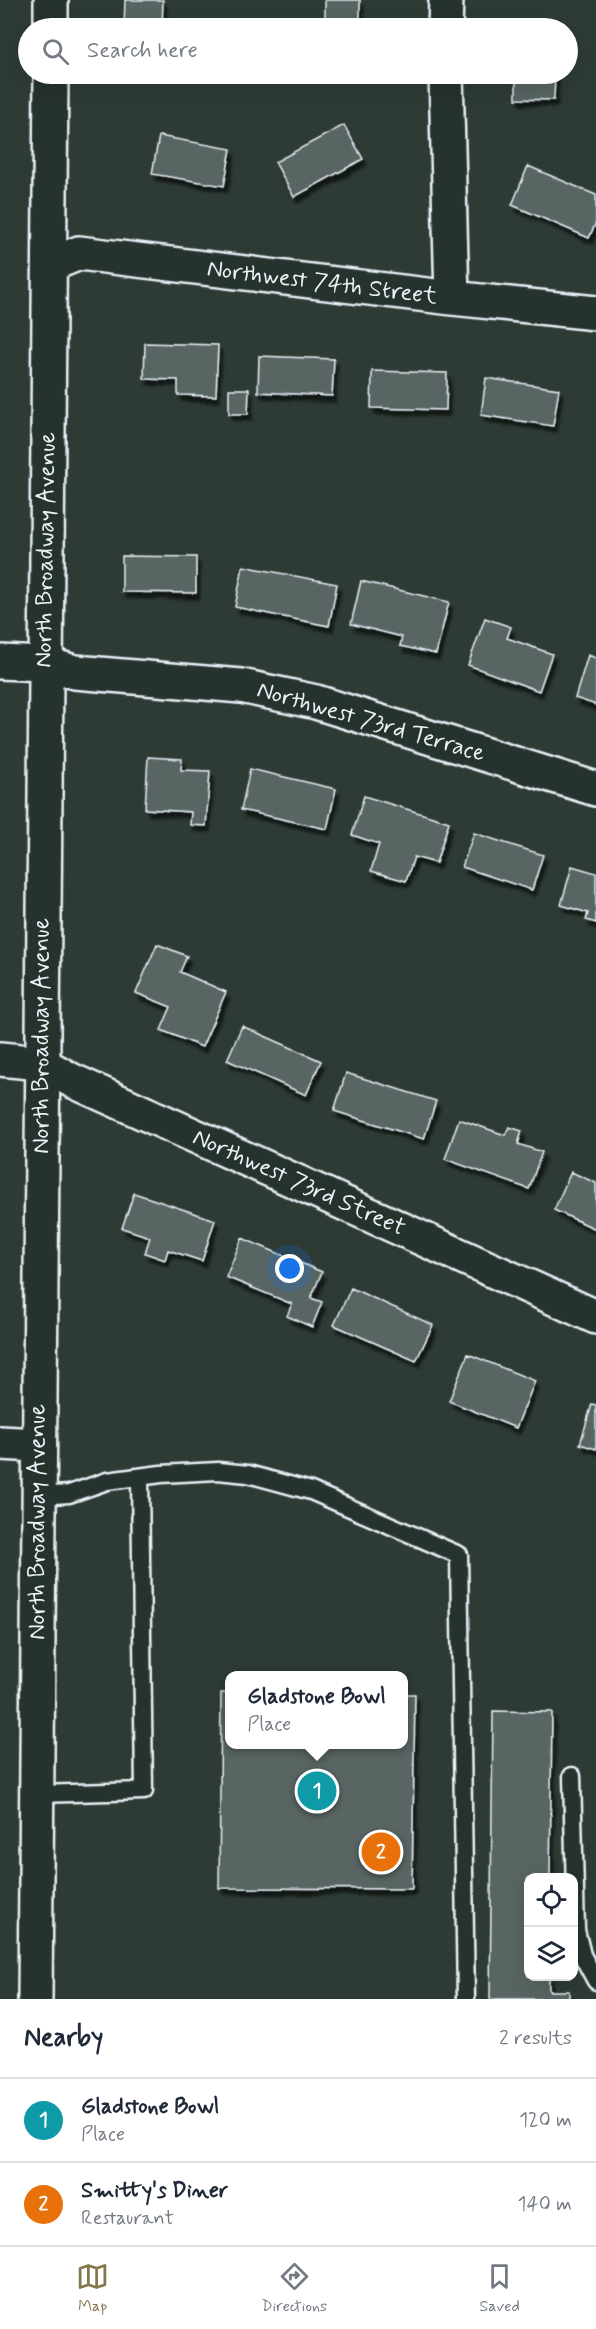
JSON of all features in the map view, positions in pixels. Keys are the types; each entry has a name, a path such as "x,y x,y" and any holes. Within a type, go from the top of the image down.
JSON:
{"street":[{"path":"51,0 51,18"},
{"path":"445,18 446,0"},
{"name":"North Broadway Avenue","path":"35,1999 37,1445 51,84"},
{"path":"446,84 452,298"},
{"name":"Northwest 74th Street","path":"50,265 79,253 596,313"},
{"name":"Northwest 73rd Terrace","path":"0,662 44,664 75,672 241,686 316,702 596,789"},
{"name":"Northwest 73rd Street","path":"0,1059 41,1063 82,1085 596,1317"},
{"path":"0,1443 37,1445"}],"lane":[{"path":"37,1496 69,1494 107,1481 140,1477 218,1471 248,1474 311,1491 459,1556 466,1999"},
{"path":"37,1794 144,1791 140,1477"},
{"path":"572,1776 576,1930 582,1955 596,1981"}],"building":[{"path":"125,0 163,0 162,18 124,18"},
{"path":"325,0 360,0 360,18 325,18"},
{"path":"516,84 555,84 554,100 516,99"},
{"path":"344,125 363,159 294,197 275,162"},
{"path":"159,136 231,149 224,186 152,174"},
{"path":"528,166 596,195 596,222 589,238 512,205"},
{"path":"145,343 218,345 216,396 178,395 178,380 144,379"},
{"path":"259,356 334,359 332,396 258,392"},
{"path":"372,371 447,373 446,410 371,408"},
{"path":"486,378 559,389 553,426 481,415"},
{"path":"229,389 249,389 248,414 229,414"},
{"path":"122,556 196,557 196,593 122,592"},
{"path":"243,566 337,584 329,626 235,607"},
{"path":"361,581 449,602 436,654 400,646 402,637 351,624"},
{"path":"485,618 511,627 507,638 552,654 539,691 468,665"},
{"path":"588,655 596,658 596,705 575,698"},
{"path":"148,757 182,759 181,770 210,771 206,826 190,825 191,812 145,809"},
{"path":"250,769 336,789 327,829 241,810"},
{"path":"364,796 449,822 436,863 414,857 406,881 371,871 379,844 352,835"},
{"path":"474,833 543,855 532,890 462,867"},
{"path":"572,866 596,873 596,923 586,920 588,913 561,905"},
{"path":"157,944 187,956 180,972 226,992 202,1047 161,1030 171,1007 136,993"},
{"path":"242,1026 321,1061 306,1095 227,1060"},
{"path":"346,1073 436,1101 424,1139 334,1111"},
{"path":"459,1119 505,1135 509,1127 522,1131 518,1144 542,1152 529,1189 445,1159"},
{"path":"571,1172 596,1183 596,1229 554,1210"},
{"path":"134,1193 215,1220 202,1261 168,1250 165,1260 145,1253 150,1237 122,1228"},
{"path":"242,1238 322,1272 311,1298 322,1302 312,1327 287,1316 292,1304 226,1277"},
{"path":"351,1288 433,1325 416,1361 334,1325"},
{"path":"468,1354 535,1381 516,1428 449,1401"},
{"path":"592,1404 596,1405 596,1449 580,1444"},
{"path":"221,1693 225,1693 225,1749 408,1749 408,1694 415,1694 412,1889 219,1888"},
{"path":"493,1711 552,1712 550,1873 524,1873 524,1981 549,1981 549,1991 569,1991 569,1999 490,1999"}],"place":[{"name":"Gladstone Bowl","path":"317,1791"},
{"name":"Smitty's Diner","path":"381,1852"}]}
